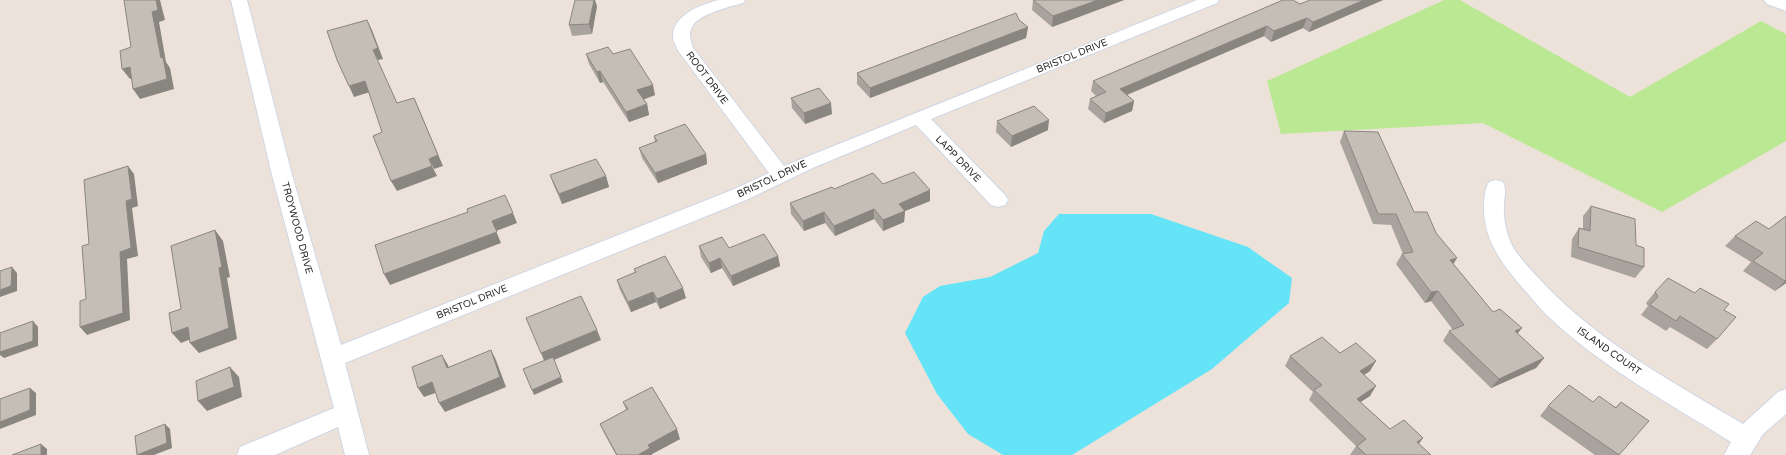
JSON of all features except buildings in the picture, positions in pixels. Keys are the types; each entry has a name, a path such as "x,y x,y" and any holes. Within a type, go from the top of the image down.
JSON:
{"main road":[{"path":"1773,0 1786,6"}],"street":[{"name":"TROYWOOD DRIVE","path":"239,0 282,175 333,358 357,455"},
{"name":"ROOT DRIVE","path":"736,0 706,10 688,20 681,28 681,42 684,49 781,175"},
{"name":"BRISTOL DRIVE","path":"333,358 739,195 781,175 918,117 1211,0"},
{"name":"LAPP DRIVE","path":"918,117 998,200"},
{"name":"ISLAND COURT","path":"1496,187 1494,206 1495,225 1505,252 1528,280 1559,313 1595,343 1652,381 1741,447"},
{"path":"1741,447 1755,427 1769,412 1786,399"},
{"path":"249,455 346,413"}],"green space":[{"path":"1444,0 1460,0 1630,97 1761,21 1786,34 1786,141 1662,212 1483,123 1281,134 1267,81"}],"water":[{"path":"1059,214 1151,214 1248,247 1292,278 1289,303 1212,369 1072,455 1003,455 968,434 937,394 905,333 923,297 940,286 990,277 1038,253 1044,231"}]}
